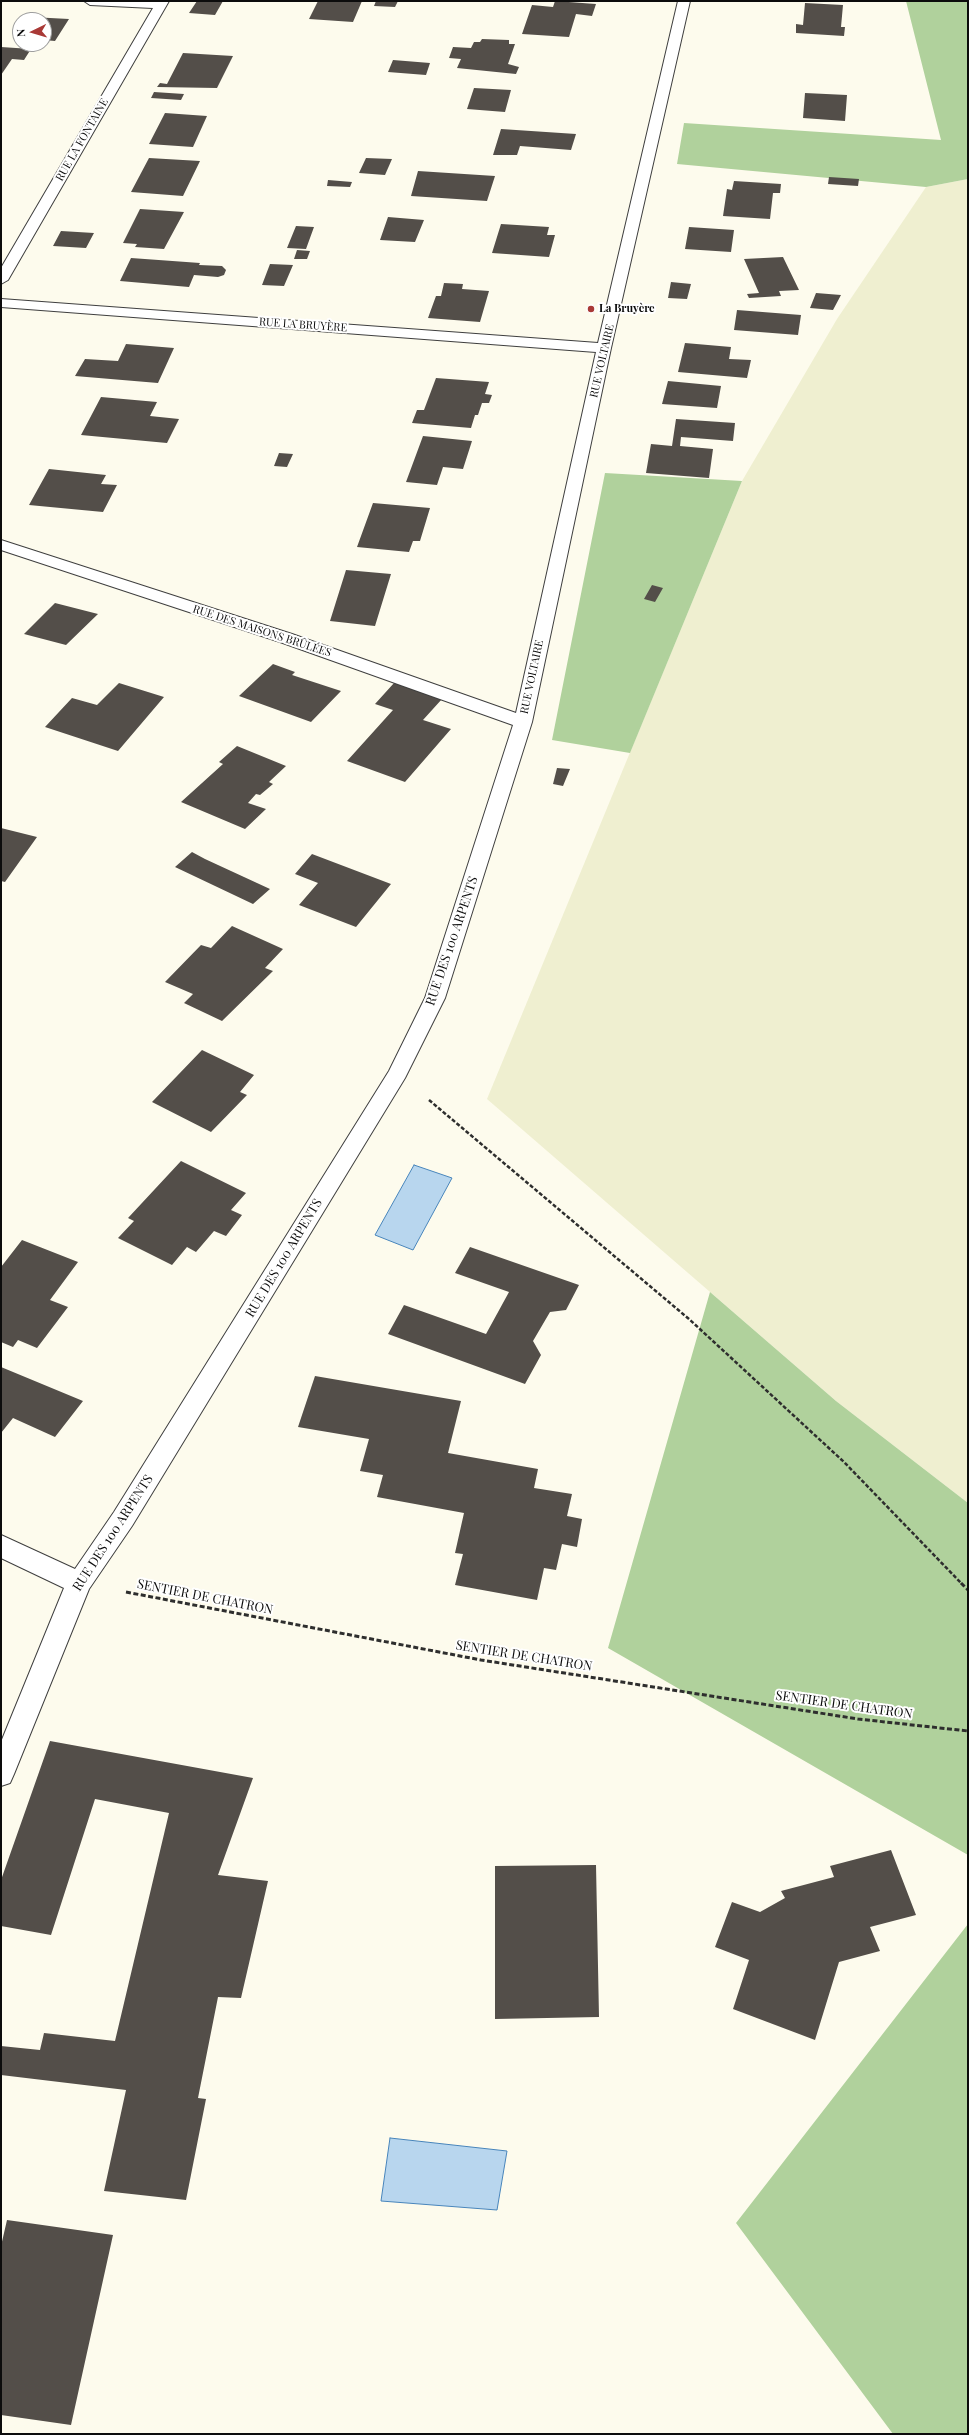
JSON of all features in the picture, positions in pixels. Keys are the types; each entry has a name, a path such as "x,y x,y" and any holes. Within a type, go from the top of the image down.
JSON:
{"street":[{"path":"90,1 162,3"},
{"name":"RUE VOLTAIRE","path":"523,722 604,348 684,1"},
{"name":"RUE LA FONTAINE","path":"1,280 162,3"},
{"name":"RUE LA BRUYÈRE","path":"1,303 604,348"},
{"name":"RUE DES MAISONS BRÛLÉES","path":"1,544 286,638 523,722"},
{"name":"RUE DES 100 ARPENTS","path":"1,1774 79,1583 128,1512 398,1073 435,998 487,841 523,722"},
{"path":"1,1546 79,1583"}],"path":[{"path":"398,1073 689,1319 844,1462 968,1590"},
{"name":"SENTIER DE CHATRON","path":"79,1583 481,1660 858,1719 968,1731"}],"green space":[{"path":"906,1 968,1 968,179 926,187 677,164 684,123 941,140"},
{"path":"968,179 968,1503 836,1401 487,1099 742,481 837,319 926,187"},
{"path":"605,473 742,481 630,753 552,740"},
{"path":"710,1292 836,1401 968,1503 968,1855 608,1648"},
{"path":"968,1924 968,2434 893,2434 736,2223"}],"water":[{"path":"414,1165 452,1178 413,1250 375,1235"},
{"path":"390,2138 507,2151 497,2210 381,2201"}],"building":[{"path":"197,1 223,1 215,15 189,13"},
{"path":"318,1 362,1 353,22 309,19"},
{"path":"376,1 398,1 395,7 374,6"},
{"path":"555,1 596,4 592,16 576,14 569,37 522,34 532,5 553,7"},
{"path":"805,3 843,5 841,27 845,27 844,36 796,33 796,24 803,25"},
{"path":"52,18 69,19 55,41 52,41"},
{"path":"482,39 509,40 509,44 515,44 508,64 519,67 516,74 457,68 461,59 449,58 453,47 471,48 474,42 480,42"},
{"path":"1,47 12,48 12,52 29,52 24,60 12,59 1,75"},
{"path":"183,53 233,56 217,88 157,87 160,83 167,84"},
{"path":"393,60 430,63 426,75 388,72"},
{"path":"474,88 511,90 505,112 467,109"},
{"path":"154,92 184,94 181,100 151,98"},
{"path":"805,93 847,95 845,121 803,118"},
{"path":"165,113 207,116 193,147 149,144"},
{"path":"501,129 576,134 571,150 520,146 517,155 493,155"},
{"path":"149,158 200,161 183,196 131,192"},
{"path":"366,158 392,159 385,175 359,173"},
{"path":"418,171 495,176 487,201 411,196"},
{"path":"829,177 859,179 858,186 828,184"},
{"path":"328,180 352,182 350,187 327,186"},
{"path":"734,181 781,184 780,193 773,193 770,219 723,216 727,189 732,190"},
{"path":"140,209 184,212 164,249 135,247 137,244 123,243"},
{"path":"388,217 424,220 415,242 380,240"},
{"path":"501,224 549,227 547,235 555,235 549,257 492,253"},
{"path":"296,226 314,227 306,249 287,248"},
{"path":"689,227 734,230 731,252 685,249"},
{"path":"61,231 94,233 86,248 53,246"},
{"path":"297,250 310,251 307,259 294,259"},
{"path":"783,257 799,290 779,291 781,296 749,298 747,294 759,293 744,259"},
{"path":"131,258 200,263 199,265 222,266 226,270 224,275 218,277 194,275 189,287 120,281"},
{"path":"270,264 293,265 284,286 262,285"},
{"path":"671,282 691,284 687,299 668,298"},
{"path":"444,283 463,284 462,289 489,291 480,322 428,318 436,296 441,296"},
{"path":"816,293 841,295 833,310 810,308"},
{"path":"737,310 801,315 798,335 734,330"},
{"path":"685,343 731,347 729,359 751,360 747,378 678,372"},
{"path":"126,344 174,348 158,383 75,376 85,359 118,361"},
{"path":"436,378 489,382 485,394 492,395 489,403 482,403 478,415 475,415 471,428 412,423 417,410 424,410"},
{"path":"668,381 721,386 717,408 662,404"},
{"path":"101,397 157,402 150,416 179,419 167,443 81,435"},
{"path":"676,419 735,423 733,441 681,437 680,446 713,449 709,478 646,473 651,444 672,446"},
{"path":"423,436 472,441 463,469 443,467 437,485 406,482"},
{"path":"279,453 293,454 287,467 274,466"},
{"path":"49,469 106,475 101,484 117,485 103,512 29,505"},
{"path":"373,503 430,508 420,541 413,541 409,552 357,547"},
{"path":"346,570 391,574 375,626 330,621"},
{"path":"652,585 663,588 655,602 644,599"},
{"path":"55,603 98,614 66,645 24,634"},
{"path":"273,664 295,672 292,675 341,691 311,722 239,696"},
{"path":"119,683 164,697 118,751 45,727 72,698 97,705"},
{"path":"394,683 442,699 423,720 451,729 405,782 347,761 393,710 375,704"},
{"path":"237,746 286,766 269,782 273,784 260,795 256,794 248,803 266,809 245,829 181,802 223,764 219,762"},
{"path":"557,768 570,769 563,786 553,784"},
{"path":"1,828 37,837 5,882 1,881"},
{"path":"192,852 270,889 253,904 175,867"},
{"path":"312,854 391,884 356,927 299,905 318,883 295,874"},
{"path":"232,926 283,949 265,968 273,971 222,1021 184,1003 193,994 165,982 201,945 211,948"},
{"path":"202,1050 254,1075 240,1092 247,1095 211,1132 152,1102"},
{"path":"181,1161 246,1193 231,1210 242,1215 226,1236 214,1231 196,1252 187,1247 172,1265 118,1238 134,1221 128,1218"},
{"path":"22,1240 78,1262 50,1300 68,1307 37,1348 18,1340 13,1347 1,1342 1,1267"},
{"path":"470,1247 579,1285 566,1310 550,1312 533,1341 541,1355 525,1384 388,1334 404,1305 486,1334 509,1292 455,1273"},
{"path":"1,1367 83,1401 55,1437 13,1418 1,1433"},
{"path":"315,1376 461,1401 448,1453 538,1469 534,1488 572,1494 567,1516 582,1519 577,1547 562,1544 556,1570 544,1568 537,1600 455,1585 463,1554 455,1553 464,1513 377,1497 383,1475 360,1471 369,1439 298,1427"},
{"path":"50,1741 253,1778 218,1875 268,1881 241,1998 218,1997 198,2098 206,2099 186,2200 104,2191 126,2090 1,2075 1,2046 40,2050 44,2033 115,2041 169,1813 95,1799 51,1935 1,1926 1,1880"},
{"path":"891,1850 916,1915 870,1927 880,1951 839,1962 815,2040 733,2009 749,1960 715,1947 732,1902 760,1912 785,1898 781,1891 834,1877 830,1866"},
{"path":"596,1865 599,2017 495,2019 495,1866"},
{"path":"7,2220 113,2235 71,2425 1,2415 1,2246"}],"place":[{"name":"La Bruyère","path":"591,309"}]}
